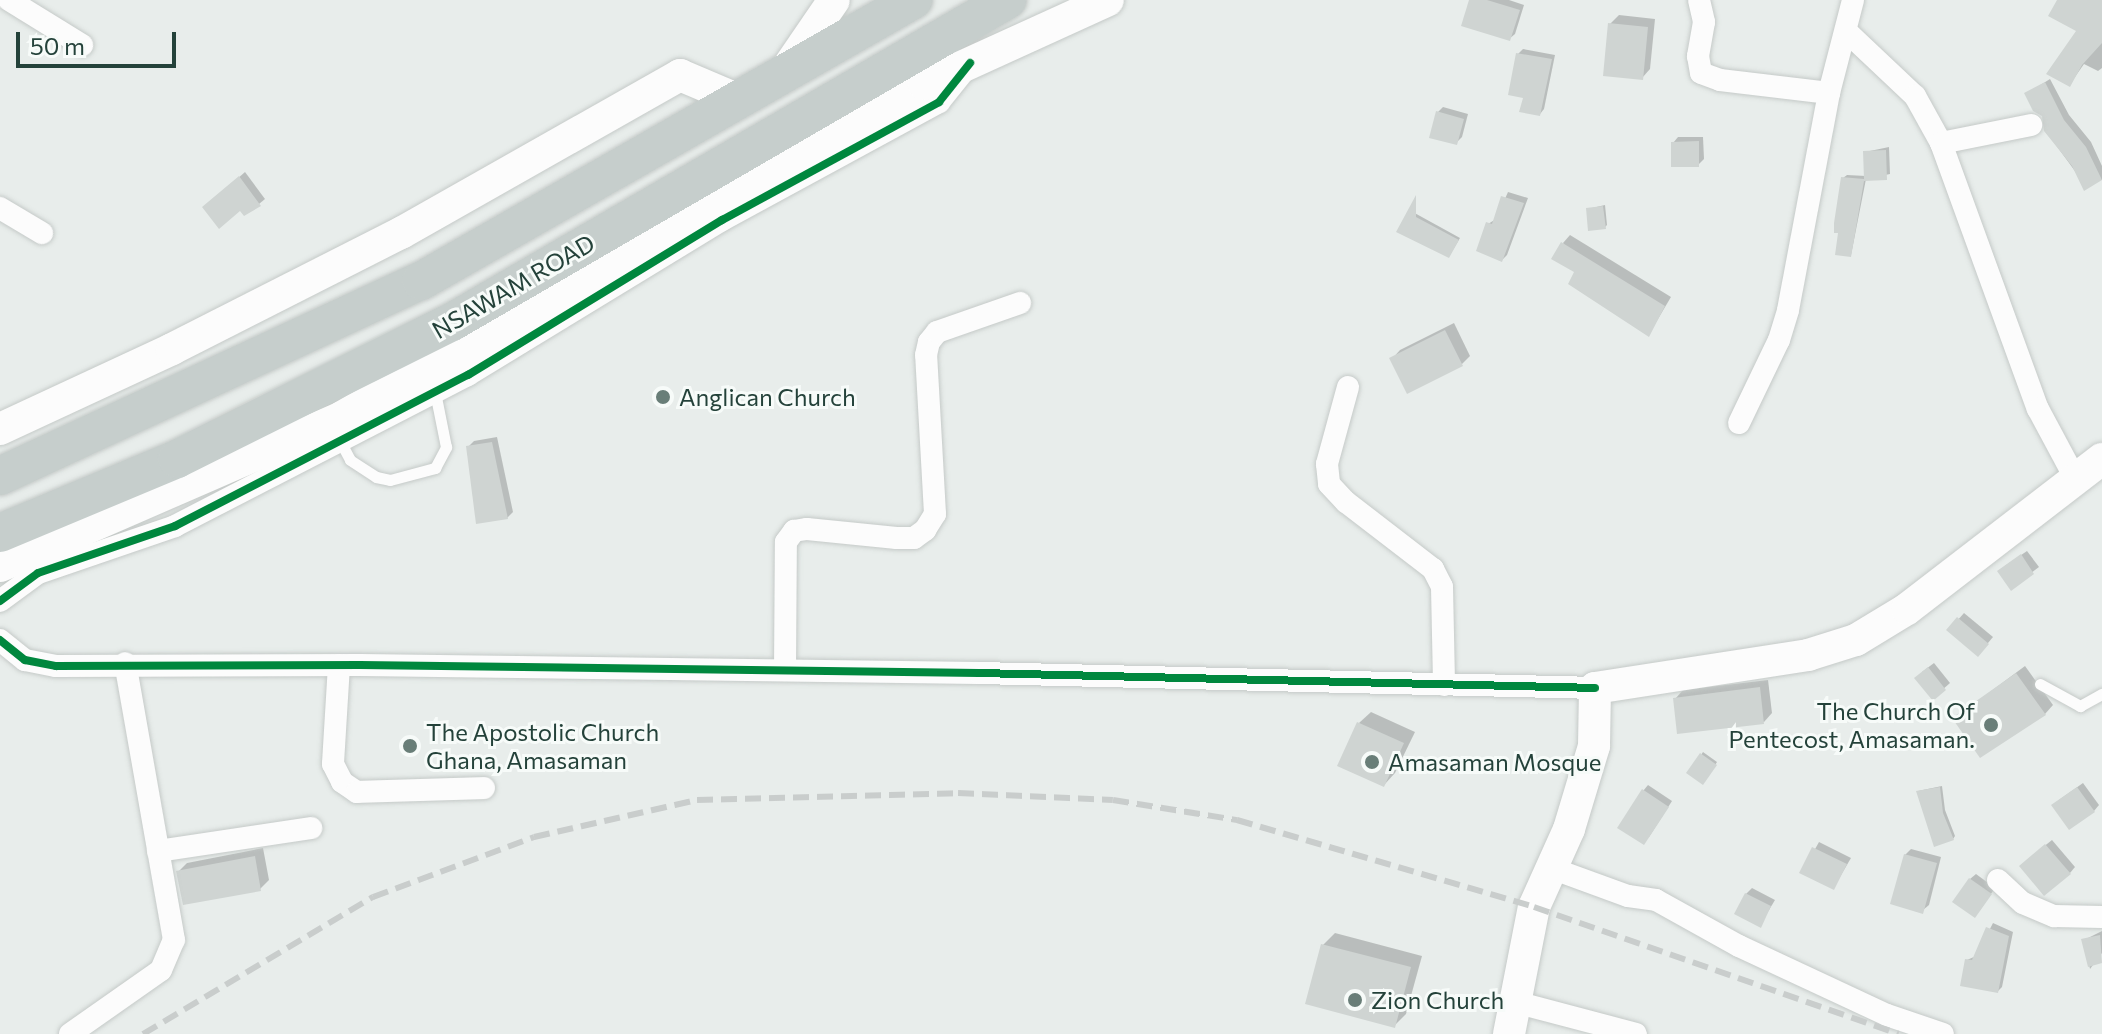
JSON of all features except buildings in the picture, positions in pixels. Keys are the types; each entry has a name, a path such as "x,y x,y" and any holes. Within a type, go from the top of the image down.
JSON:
{"highway":[{"name":"NSAWAM ROAD","path":"0,476 421,281 913,0"},
{"name":"NSAWAM ROAD","path":"0,533 177,459 452,322 1007,0"}],"main road":[{"path":"784,73 834,0"},
{"path":"0,566 342,417 924,84 1108,0"},
{"path":"0,429 172,349 387,240 680,75 739,100"},
{"path":"1509,1034 1534,907 1582,791 1594,746 1595,688 1808,655 1856,640 1907,609 2102,459"}],"street":[{"path":"9,0 82,45"},
{"path":"1699,0 1704,22 1698,56 1701,73 1720,80 1829,93"},
{"path":"1739,423 1779,340 1788,310 1814,189 1829,93 1853,0"},
{"path":"1846,31 1915,96 1941,143 2038,409 2076,480"},
{"path":"0,601 38,573 175,526 435,392 722,220 939,102 970,63"},
{"path":"1941,143 2031,125"},
{"path":"0,208 42,233"},
{"path":"785,670 786,542 794,531 807,529 897,538 914,538 925,530 935,514 926,355 929,342 937,332 1020,303"},
{"path":"1348,387 1327,464 1329,484 1346,502 1433,569 1442,587 1444,685"},
{"path":"1,643 25,660 56,666 125,663 785,670 1595,688"},
{"path":"70,1034 161,970 174,940 125,663"},
{"path":"339,665 333,764 342,782 357,792 484,788"},
{"path":"158,851 311,828"},
{"path":"1551,868 1628,896 1656,900 1739,946 1887,1015 1943,1034"},
{"path":"1998,880 2023,903 2054,916 2102,917"},
{"path":"1515,1002 1636,1034"}],"lane":[{"path":"340,441 350,460 376,477 390,480 435,468 446,447 435,392"},
{"path":"2040,684 2080,706 2102,694"}],"railway":[{"path":"143,1034 373,897 534,837 697,800 958,793 1113,800 1237,820 1534,907 1899,1034"}],"cycle path":[{"path":"0,601 38,573 175,526 468,375 722,220 939,102 970,63"},
{"path":"0,640 25,660 56,666 360,665 979,673 1595,688"}],"place":[{"name":"Anglican Church","path":"663,397"},
{"name":"The Church Of Pentecost, Amasaman.","path":"1991,725"},
{"name":"The Apostolic Church Ghana, Amasaman","path":"410,746"},
{"name":"Amasaman Mosque","path":"1372,762"},
{"name":"Zion Church","path":"1355,1000"}]}
